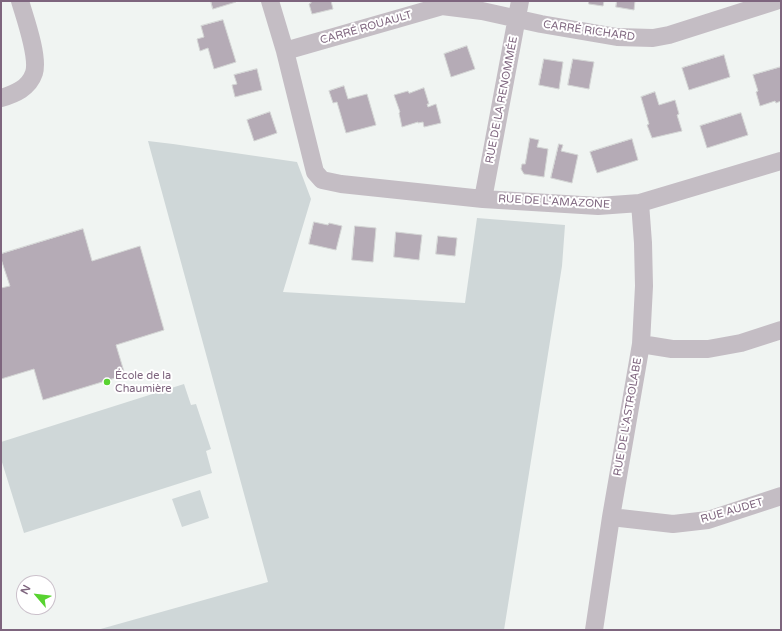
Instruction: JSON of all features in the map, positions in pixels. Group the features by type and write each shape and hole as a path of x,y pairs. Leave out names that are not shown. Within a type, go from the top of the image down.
{"street":[{"path":"1,98 15,94 26,86 34,73 34,54 20,1"},
{"path":"270,1 285,51"},
{"name":"RUE DE LA RENOMMÉE","path":"483,199 520,1"},
{"name":"CARRÉ RICHARD","path":"517,19 617,37 653,38 776,1"},
{"name":"CARRÉ ROUAULT","path":"285,51 442,6 517,19"},
{"name":"RUE DE L'AMAZONE","path":"285,51 315,172 322,180 341,184 483,199 598,206 640,203 781,161"},
{"name":"RUE DE L'ASTROLABE","path":"594,630 611,517 641,344 644,286 640,203"},
{"path":"641,344 672,349 708,349 741,344 781,330"},
{"name":"RUE AUDET","path":"611,517 673,524 708,520 781,496"}],"shaded area":[{"path":"148,141 297,162 311,199 283,292 465,303 477,218 565,225 562,266 504,630 97,630 268,582"},
{"path":"184,384 191,405 196,404 211,449 206,451 212,473 24,533 1,459 1,442"},
{"path":"200,490 209,518 182,527 172,499"}],"building":[{"path":"211,1 236,1 236,2 213,9"},
{"path":"310,1 331,1 333,9 312,14 309,4 311,3"},
{"path":"589,1 604,1 603,6 589,4"},
{"path":"617,1 635,1 634,10 616,7"},
{"path":"223,20 236,62 214,69 208,48 200,51 197,39 204,37 201,26"},
{"path":"467,46 475,69 451,77 444,54"},
{"path":"724,55 730,77 689,90 682,68"},
{"path":"544,59 563,62 559,89 539,85"},
{"path":"573,59 594,62 589,89 568,85"},
{"path":"781,67 781,101 776,103 775,101 760,106 756,92 758,91 753,75"},
{"path":"257,69 262,90 235,97 232,85 237,84 234,75"},
{"path":"344,86 348,99 367,94 376,125 346,133 337,102 333,103 329,91"},
{"path":"424,88 429,104 427,104 428,107 436,104 441,123 424,127 423,122 418,122 402,127 400,112 394,95 408,91 409,93"},
{"path":"655,92 659,105 675,100 679,114 677,115 682,131 652,138 647,125 649,124 641,97"},
{"path":"270,112 277,133 254,141 247,120"},
{"path":"741,113 748,135 707,148 700,126"},
{"path":"530,138 539,140 537,147 548,149 544,177 524,174 521,169 522,164 525,164"},
{"path":"632,139 638,160 597,173 590,152"},
{"path":"559,144 563,145 561,151 578,155 572,183 551,178"},
{"path":"314,222 342,226 336,250 309,244"},
{"path":"355,226 376,228 373,262 352,260"},
{"path":"83,229 92,261 140,246 164,330 116,345 125,375 43,400 34,369 1,379 1,288 10,286 1,259 1,254"},
{"path":"396,232 422,235 419,260 394,257"},
{"path":"438,236 457,238 455,256 436,254"}],"place":[{"name":"École de la Chaumière","path":"107,382"}]}
